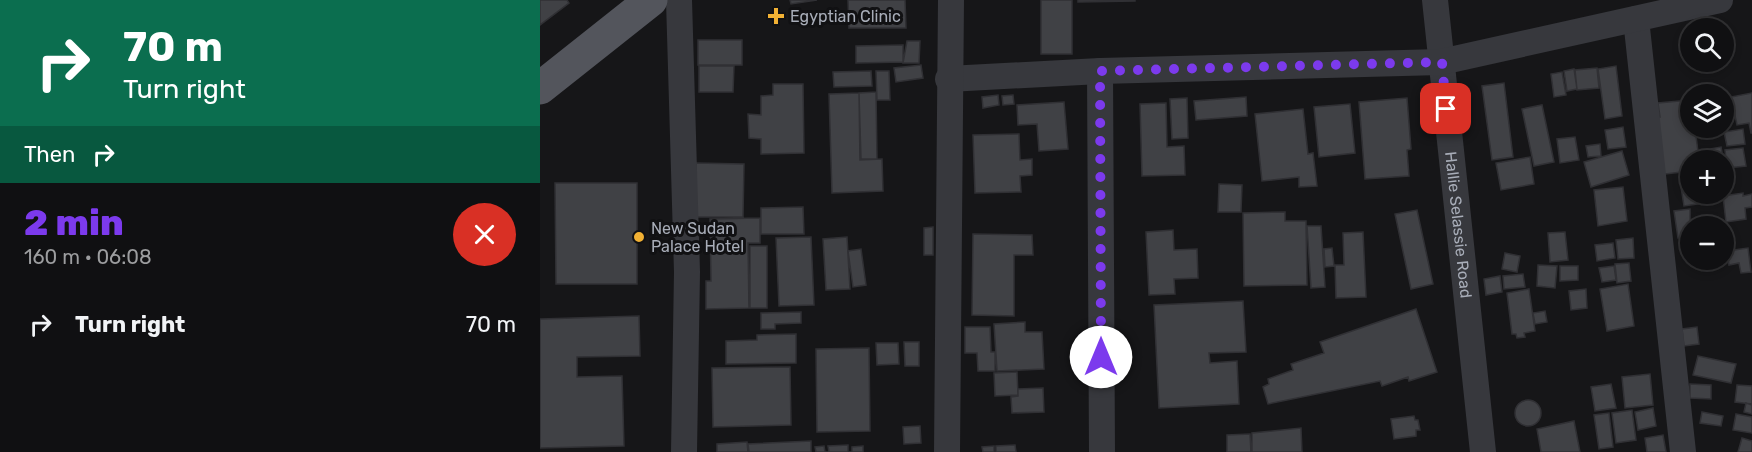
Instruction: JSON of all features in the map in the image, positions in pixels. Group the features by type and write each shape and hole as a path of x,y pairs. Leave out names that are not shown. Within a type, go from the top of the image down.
{"main road":[{"path":"540,88 651,0"}],"street":[{"path":"679,0 687,272 684,452"},
{"path":"947,452 948,79 951,0"},
{"name":"Hallie Selassie Road","path":"1435,0 1483,452"},
{"path":"948,79 1100,71 1442,62 1720,0"},
{"path":"1636,19 1683,452"},
{"path":"1100,71 1102,452"}],"building":[{"path":"540,0 567,0 569,3 540,25"},
{"path":"790,0 817,0 791,4"},
{"path":"848,0 905,0 906,28 849,28"},
{"path":"1041,0 1072,0 1072,54 1041,54"},
{"path":"1078,0 1135,0 1135,1 1078,2"},
{"path":"698,40 742,40 742,65 698,65"},
{"path":"907,41 920,41 919,63 903,63"},
{"path":"903,45 903,62 856,63 856,46"},
{"path":"921,65 923,78 896,82 894,68"},
{"path":"699,66 734,66 733,92 699,92"},
{"path":"1616,66 1622,116 1605,119 1598,69"},
{"path":"1597,68 1599,88 1577,90 1575,70"},
{"path":"1574,69 1577,89 1567,91 1564,71"},
{"path":"871,71 872,86 834,87 833,72"},
{"path":"876,71 889,71 890,100 877,100"},
{"path":"1562,72 1566,95 1554,97 1551,74"},
{"path":"1504,83 1513,157 1492,160 1482,86"},
{"path":"773,84 803,84 804,153 761,154 761,139 749,138 748,114 761,115 761,96 773,95"},
{"path":"876,92 877,159 861,159 859,93"},
{"path":"859,93 860,160 882,159 883,191 832,193 829,94"},
{"path":"1752,93 1752,133 1749,123 1737,125 1734,96"},
{"path":"998,95 999,105 983,108 982,97"},
{"path":"1013,95 1014,104 1003,105 1002,96"},
{"path":"1246,97 1247,116 1196,120 1194,101"},
{"path":"1187,98 1188,138 1172,139 1170,99"},
{"path":"1407,98 1411,149 1407,150 1409,176 1365,179 1359,102"},
{"path":"1680,101 1680,138 1696,138 1698,150 1680,150 1680,172 1657,175 1651,118 1660,117 1658,103"},
{"path":"1064,102 1068,149 1039,151 1037,124 1018,125 1017,105"},
{"path":"1166,103 1167,147 1184,146 1185,175 1142,176 1140,104"},
{"path":"1350,104 1355,153 1319,157 1314,107"},
{"path":"1542,105 1554,162 1534,166 1522,109"},
{"path":"1303,109 1308,154 1313,153 1317,186 1299,187 1299,177 1262,181 1255,114"},
{"path":"1623,127 1626,147 1608,149 1605,130"},
{"path":"1743,129 1745,144 1727,146 1725,138 1734,138 1734,130"},
{"path":"1019,134 1020,160 1032,159 1032,175 1020,176 1021,192 975,193 973,135"},
{"path":"1575,137 1579,160 1560,163 1557,139"},
{"path":"1600,144 1601,156 1588,157 1586,146"},
{"path":"1721,147 1721,150 1704,150"},
{"path":"1743,148 1746,166 1734,167 1734,150 1725,150"},
{"path":"1622,151 1629,175 1591,187 1584,162"},
{"path":"1530,157 1534,184 1501,190 1496,163"},
{"path":"696,163 744,164 743,217 696,217"},
{"path":"555,183 637,183 637,284 556,284"},
{"path":"1219,184 1242,185 1241,212 1218,212"},
{"path":"1623,187 1627,221 1598,226 1594,190"},
{"path":"1743,193 1743,196 1752,194 1752,207 1745,208 1746,219 1734,221 1734,216 1725,216 1724,204 1734,204 1734,194"},
{"path":"803,207 804,234 761,234 761,208"},
{"path":"1690,209 1690,216 1680,216 1680,238 1678,238 1674,211"},
{"path":"1417,210 1433,284 1411,289 1395,214"},
{"path":"1285,212 1285,221 1306,221 1307,285 1244,286 1243,213"},
{"path":"760,218 760,243 748,243 749,308 706,309 706,281 711,281 710,219"},
{"path":"1307,226 1321,226 1325,287 1311,288"},
{"path":"933,227 933,255 924,255 924,228"},
{"path":"1173,230 1174,250 1197,249 1198,278 1174,279 1175,294 1149,295 1146,232"},
{"path":"1363,232 1366,297 1336,298 1335,265 1344,265 1343,233"},
{"path":"1565,232 1568,260 1550,262 1548,233"},
{"path":"973,234 1032,235 1033,255 1014,255 1014,316 972,315"},
{"path":"811,237 814,305 779,306 776,238"},
{"path":"847,237 850,289 826,290 823,239"},
{"path":"1633,238 1634,258 1618,259 1616,240"},
{"path":"1613,243 1615,258 1597,261 1595,245"},
{"path":"750,246 767,246 767,308 750,308"},
{"path":"1332,248 1334,266 1325,267 1324,249"},
{"path":"1748,248 1751,272 1741,273 1739,263 1734,264 1734,250"},
{"path":"861,249 866,285 853,287 848,251"},
{"path":"1505,253 1520,256 1517,272 1502,269"},
{"path":"1629,263 1631,281 1617,283 1615,264"},
{"path":"1538,265 1557,266 1555,288 1537,286"},
{"path":"1560,266 1578,266 1578,280 1560,281"},
{"path":"1614,266 1616,280 1602,282 1599,268"},
{"path":"1523,274 1525,287 1504,289 1503,276"},
{"path":"1500,276 1502,292 1486,295 1484,279"},
{"path":"1628,284 1634,326 1607,331 1600,289"},
{"path":"1529,289 1535,331 1524,333 1525,337 1517,338 1516,334 1512,334 1507,293"},
{"path":"1586,289 1587,308 1571,310 1569,291"},
{"path":"1243,301 1246,352 1209,353 1210,363 1237,361 1239,404 1159,408 1154,305"},
{"path":"1416,309 1437,372 1409,381 1408,377 1382,386 1380,381 1268,404 1263,387 1269,384 1268,379 1293,370 1291,364 1324,353 1320,342"},
{"path":"1545,311 1547,322 1535,324 1533,313"},
{"path":"801,312 801,323 775,324 775,329 761,329 761,313"},
{"path":"639,316 640,356 577,357 577,377 622,376 624,446 540,448 540,319"},
{"path":"1025,322 1025,332 1042,332 1044,369 997,371 994,324"},
{"path":"965,327 990,327 991,352 995,352 995,371 978,371 977,353 965,353"},
{"path":"1697,327 1699,344 1684,346 1682,329"},
{"path":"796,334 796,363 726,364 726,341 757,340 757,335"},
{"path":"904,342 919,342 919,366 905,366"},
{"path":"876,343 898,343 899,364 877,365"},
{"path":"869,348 870,431 817,432 816,349"},
{"path":"1698,356 1736,364 1731,383 1693,375"},
{"path":"790,367 791,425 713,427 712,368"},
{"path":"1017,372 1018,395 995,396 994,373"},
{"path":"1650,374 1653,405 1625,408 1622,377"},
{"path":"1611,384 1616,408 1595,411 1591,387"},
{"path":"1690,384 1711,385 1711,399 1690,398"},
{"path":"1737,385 1752,386 1752,404 1735,402"},
{"path":"1043,388 1044,412 1012,413 1011,397 1018,396 1018,389"},
{"path":"1528,400 1537,404 1541,413 1537,422 1528,426 1519,422 1515,413 1519,404"},
{"path":"1746,403 1752,405 1752,414 1744,412"},
{"path":"1653,408 1656,426 1638,430 1635,412"},
{"path":"1632,410 1636,440 1616,443 1612,413"},
{"path":"1702,412 1723,416 1721,426 1700,423"},
{"path":"1609,413 1613,447 1599,449 1594,415"},
{"path":"1736,414 1752,417 1752,433 1733,430"},
{"path":"1414,416 1415,420 1418,420 1420,430 1416,430 1416,436 1394,439 1391,419"},
{"path":"1574,421 1580,452 1541,452 1537,429"},
{"path":"920,426 921,443 904,444 903,427"},
{"path":"1301,428 1302,452 1252,452 1252,433"},
{"path":"1250,434 1251,452 1227,452 1227,435"},
{"path":"1663,435 1666,452 1647,452 1645,438"},
{"path":"1742,438 1752,441 1752,452 1738,452"},
{"path":"811,441 811,452 749,452 748,444"},
{"path":"747,442 748,452 717,452 717,444"},
{"path":"848,445 848,452 829,452 828,446"},
{"path":"1015,445 1016,452 996,452 996,446"},
{"path":"824,446 825,452 816,452 815,447"},
{"path":"863,446 863,452 852,452 852,447"},
{"path":"994,446 994,452 983,452 982,447"}],"place":[{"name":"Egyptian Clinic","path":"776,16"},
{"name":"New Sudan Palace Hotel","path":"639,237"}],"route":[{"path":"1101,357 1100,71 1442,62 1446,109"}]}
